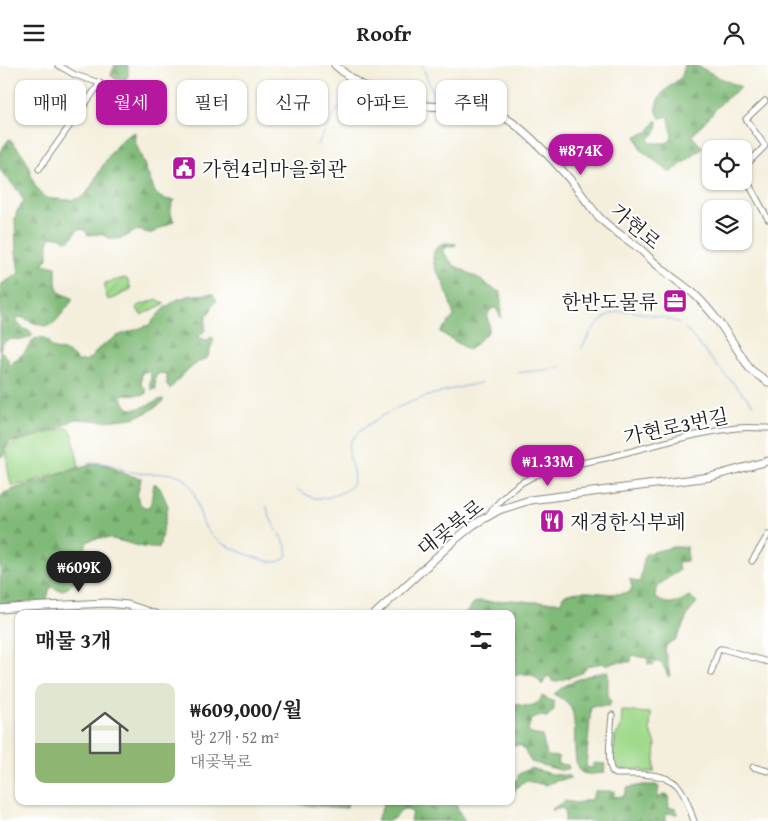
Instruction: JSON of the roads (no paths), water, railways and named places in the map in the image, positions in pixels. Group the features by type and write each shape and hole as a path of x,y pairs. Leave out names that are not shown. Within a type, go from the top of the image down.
{"street":[{"path":"38,169 100,83 75,75 58,65"},
{"name":"가현로","path":"335,65 358,83 399,102 426,106 471,107 501,116 514,124 532,139 565,174 598,215 612,229 641,249 694,294 710,311 750,369 768,382"},
{"path":"752,159 765,146 746,119 765,101"},
{"path":"752,189 768,219"},
{"name":"가현로3번길","path":"488,516 514,489 546,471 610,457 698,434 740,427 768,428"},
{"name":"대곶북로","path":"378,610 456,539 473,525 499,509 522,502 703,478 768,461"},
{"path":"752,561 768,535"},
{"path":"0,609 107,603 128,605 143,610"},
{"path":"711,673 720,649 768,663"},
{"path":"612,715 610,765 612,771 616,774 652,775 667,778 677,784 681,789 694,821"},
{"path":"753,767 768,771"}],"waterway":[{"path":"422,65 433,93 433,97 430,100 426,99"},
{"path":"317,145 338,109"},
{"path":"582,348 600,321 617,312 627,311 662,317 679,323"},
{"path":"685,328 754,405"},
{"path":"519,373 562,366"},
{"path":"298,490 315,498 329,497 344,491 351,486 354,477 349,455 349,445 353,438 364,428 405,404 450,390 481,383"},
{"path":"87,464 101,463 132,472 180,476 191,486 203,523 212,535 226,545 243,553 273,562 284,559 287,550 271,519 267,506"}],"place":[{"name":"가현4리마을회관","path":"184,168"},
{"name":"한반도물류","path":"675,301"},
{"name":"재경한식부페","path":"552,521"}]}
